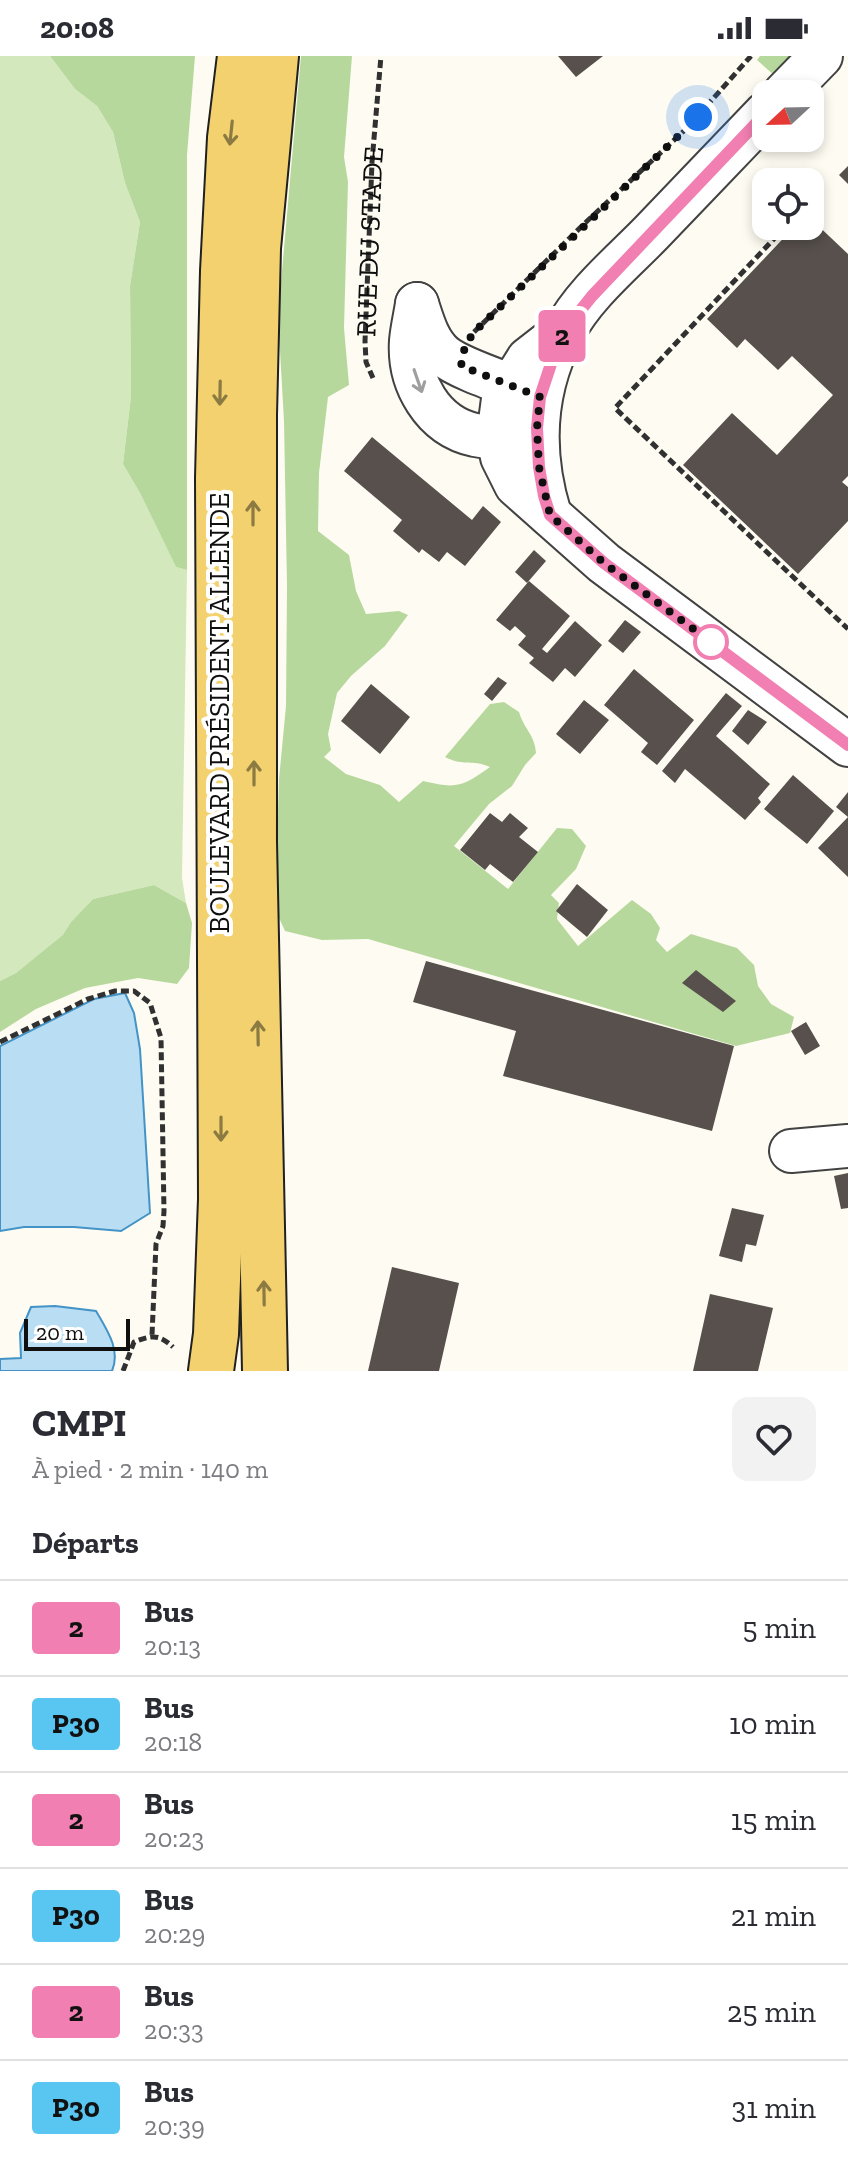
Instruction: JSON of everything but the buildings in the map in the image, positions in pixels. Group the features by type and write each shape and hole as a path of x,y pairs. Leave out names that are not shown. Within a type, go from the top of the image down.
{"main road":[{"name":"BOULEVARD PRÉSIDENT ALLENDE","path":"211,1371 216,1334 221,1199 218,478 228,168 240,56"},
{"name":"BOULEVARD PRÉSIDENT ALLENDE","path":"265,1371 254,842 253,476 258,248 276,56"}],"street":[{"path":"798,80 821,56"},
{"path":"752,128 607,279 564,331 525,390 517,440 539,467 550,515 604,563 848,745"},
{"name":"RUE DU STADE","path":"517,440 474,435 455,428 440,417 420,390 412,361 411,343 417,304 425,328 443,355 461,366 525,390"},
{"path":"791,1151 848,1146"}],"path":[{"name":"RUE DU STADE","path":"381,56 368,232 366,362 380,383 420,390"},
{"path":"461,366 465,346 474,332 686,129 751,56"},
{"path":"773,240 615,408 848,629"},
{"path":"0,1042 88,999 115,991 141,994 150,1003 157,1018 161,1052 163,1226 156,1244 152,1335 134,1342 123,1371"}],"green space":[{"path":"0,56 50,56 75,89 97,106 113,132 125,183 140,222 130,286 131,396 123,464 176,567 187,570 182,878 186,903 154,885 93,899 71,922 64,935 16,973 0,981"},
{"path":"50,56 195,56 187,155 187,570 176,567 123,464 131,396 130,286 140,222 125,183 113,132 97,106 75,89"},
{"path":"301,56 352,56 344,157 348,182 344,328 349,385 328,397 319,473 318,531 349,555 356,591 366,614 399,611 408,615 385,646 337,693 328,734 331,750 324,757 346,774 380,785 399,802 423,781 459,784 490,767 445,757 490,704 504,702 519,712 534,741 536,753 512,786 489,804 454,846 508,889 557,828 572,829 586,846 576,869 551,895 559,903 557,919 578,946 632,900 651,914 660,928 656,940 667,952 691,934 737,948 754,965 758,986 771,1004 794,1017 790,1033 736,1046 368,939 322,940 285,931 275,909 279,779 286,706 287,586 284,421 278,316"},
{"path":"760,56 810,56 776,77 757,60"},
{"path":"154,885 186,903 192,923 189,968 177,984 138,978 85,988 36,1009 0,1032 0,981 16,973 63,935 93,899"}],"water":[{"path":"125,993 134,1013 140,1049 150,1213 121,1231 24,1227 0,1231 0,1046 94,999"},
{"path":"55,1306 96,1311 114,1348 112,1371 0,1371 0,1359 21,1358 20,1333 31,1307"}],"bus line":[{"name":"2","path":"752,128 607,279 564,331 540,397 537,428 539,467 550,515 568,532 604,563 848,745"}],"route":[{"path":"698,117 474,332 465,346 461,366 540,397 537,428 539,467 550,515 604,563 711,642"}]}
